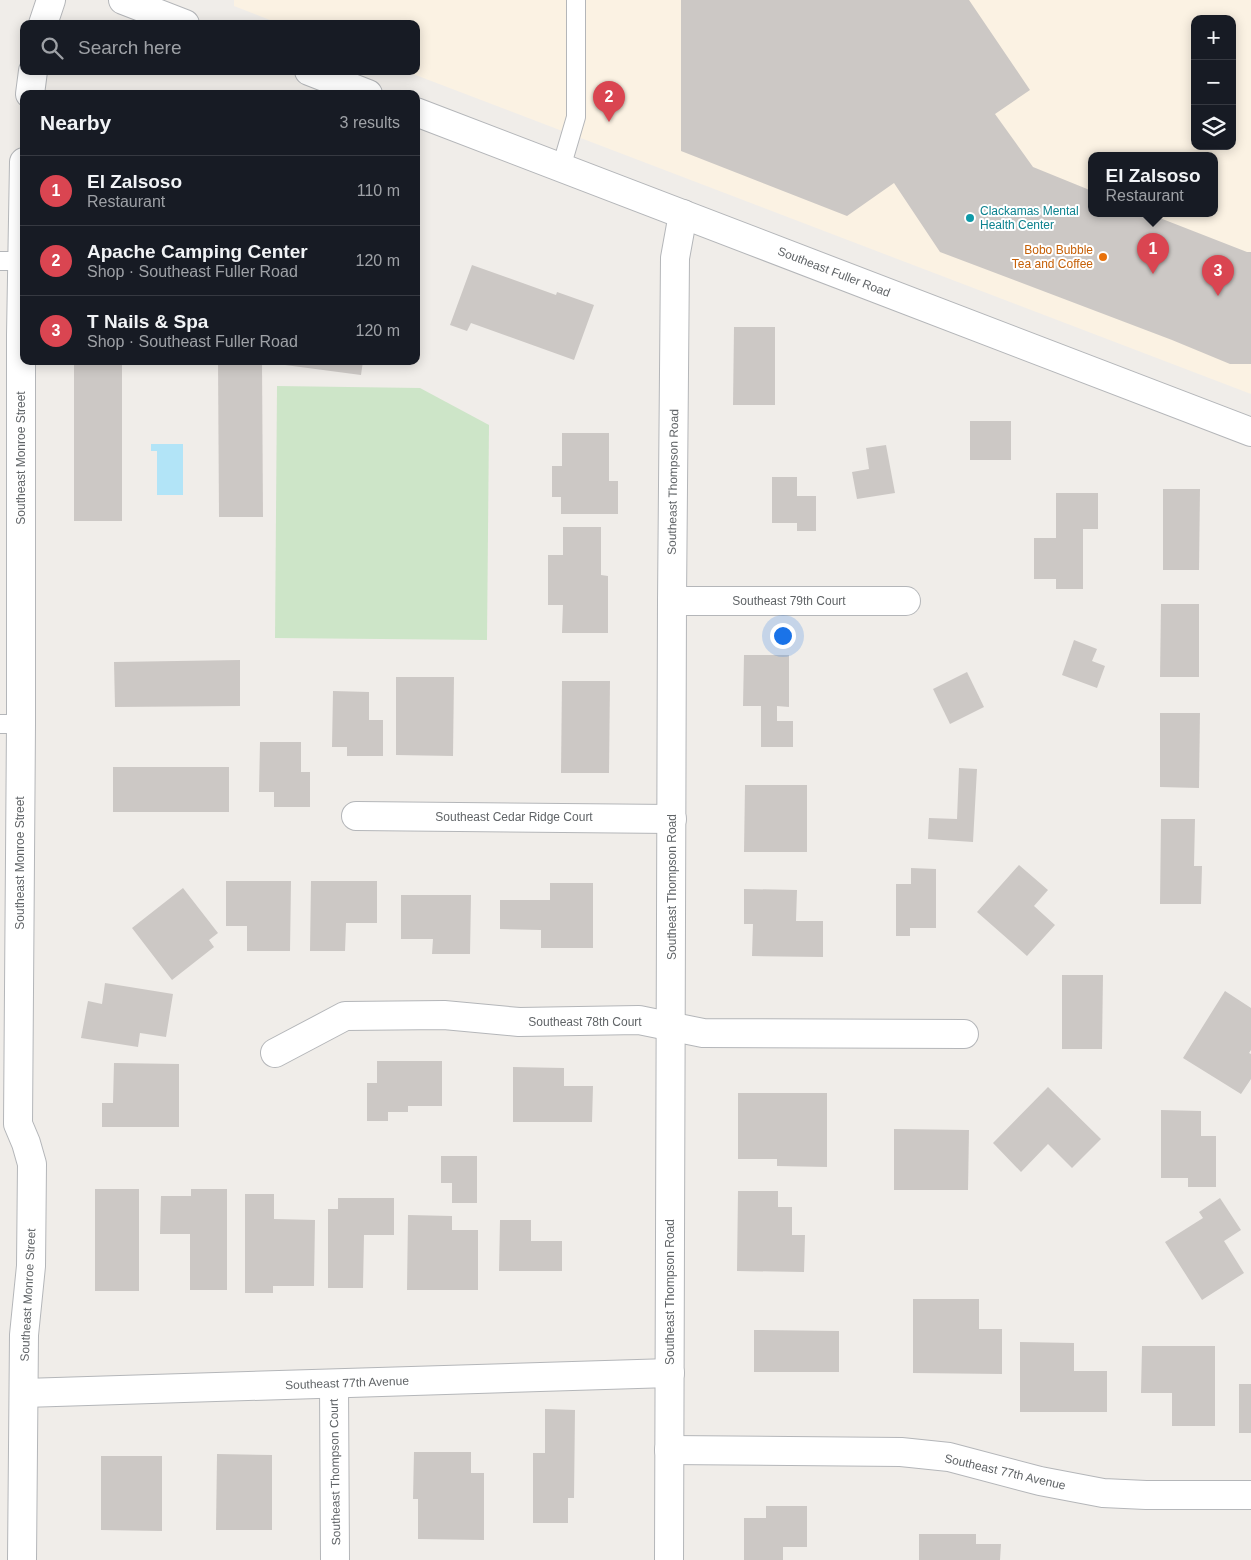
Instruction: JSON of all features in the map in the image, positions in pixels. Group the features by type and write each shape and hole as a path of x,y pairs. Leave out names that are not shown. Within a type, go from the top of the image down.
{"street":[{"path":"44,20 50,0"},
{"path":"123,0 175,20"},
{"path":"31,90 33,75"},
{"path":"319,75 358,90"},
{"name":"Southeast Fuller Road","path":"420,114 1251,432"},
{"name":"Southeast Monroe Street","path":"20,206 15,261 10,724 9,1124 26,1143 32,1164 31,1266 24,1335 24,1393 11,1518 22,1560"},
{"name":"Southeast Thompson Road","path":"669,1560 675,258 683,214"},
{"name":"Southeast 79th Court","path":"672,600 906,601"},
{"name":"Southeast Cedar Ridge Court","path":"356,816 672,818"},
{"name":"Southeast 78th Court","path":"275,1053 345,1016 444,1014 519,1022 639,1020 703,1033 964,1034"},
{"name":"Southeast 77th Avenue","path":"24,1393 670,1373"},
{"name":"Southeast Thompson Court","path":"334,1384 336,1560"},
{"name":"Southeast 77th Avenue","path":"670,1450 901,1452 949,1457 1040,1481 1103,1493 1251,1495"}],"lane":[{"path":"561,168 576,116 576,0"}],"shaded area":[{"path":"234,0 1251,0 1251,394 415,75 420,75 420,20 270,20 234,6"}],"green space":[{"path":"277,386 420,388 489,425 487,640 275,638"}],"water":[{"path":"151,444 183,444 183,495 157,495 157,451 151,451"}],"building":[{"path":"681,0 969,0 1030,90 995,114 1033,167 1088,189 1088,217 1157,217 1251,252 1251,364 1230,364 940,252 894,183 847,216 681,151"},
{"path":"472,265 556,295 557,292 594,305 574,360 471,323 467,331 450,325"},
{"path":"734,327 775,327 775,405 733,405"},
{"path":"74,365 122,365 122,521 74,521"},
{"path":"218,365 262,365 263,517 219,517"},
{"path":"285,365 362,365 361,375"},
{"path":"970,421 1011,421 1011,460 970,460"},
{"path":"562,433 609,433 609,481 618,481 618,514 561,514 561,497 552,497 552,466 562,466"},
{"path":"886,445 895,493 857,499 852,472 869,469 866,448"},
{"path":"772,477 797,477 797,496 816,496 816,531 797,531 797,523 772,523"},
{"path":"1163,489 1200,489 1199,570 1163,570"},
{"path":"1056,493 1098,493 1098,529 1083,529 1083,589 1056,589 1056,579 1034,579 1034,538 1056,538"},
{"path":"563,527 601,527 601,575 608,576 608,633 562,633 563,605 548,605 548,555 563,555"},
{"path":"1161,604 1199,604 1199,677 1160,677"},
{"path":"1074,640 1097,649 1092,661 1105,666 1097,688 1062,675"},
{"path":"744,655 789,655 789,707 777,706 777,721 793,721 793,747 761,747 761,706 743,706"},
{"path":"240,660 240,706 115,707 114,662"},
{"path":"967,672 984,707 950,724 933,689"},
{"path":"396,677 454,677 453,756 396,755"},
{"path":"562,681 610,681 609,773 561,773"},
{"path":"333,691 369,692 369,720 383,720 383,756 347,756 347,747 332,747"},
{"path":"1160,713 1200,713 1199,788 1160,787"},
{"path":"260,742 301,742 301,772 310,772 310,807 274,807 274,792 259,792"},
{"path":"113,767 229,767 229,812 113,812"},
{"path":"959,768 977,769 973,842 928,839 929,818 957,819"},
{"path":"745,785 807,785 807,852 744,852"},
{"path":"1161,819 1195,819 1194,866 1202,866 1201,904 1160,904"},
{"path":"1019,865 1048,890 1034,906 1055,925 1027,956 977,912"},
{"path":"911,868 936,869 936,928 910,928 910,936 896,936 896,884 911,884"},
{"path":"226,881 291,881 290,951 247,951 247,926 226,926"},
{"path":"311,881 377,881 377,923 346,923 345,951 310,951"},
{"path":"550,883 593,883 593,948 541,948 541,930 500,929 500,900 550,900"},
{"path":"183,888 218,933 209,940 214,947 172,980 132,928"},
{"path":"744,889 797,890 796,921 823,921 823,957 752,956 753,924 744,924"},
{"path":"401,895 471,895 470,954 432,954 433,939 401,939"},
{"path":"1062,975 1103,975 1102,1049 1062,1049"},
{"path":"105,983 173,994 166,1037 140,1033 138,1047 81,1038 88,1001 102,1004"},
{"path":"1225,991 1251,1008 1251,1050 1249,1053 1251,1054 1251,1079 1241,1094 1183,1058"},
{"path":"377,1061 442,1061 442,1106 408,1106 408,1112 388,1112 388,1121 367,1121 367,1083 377,1083"},
{"path":"114,1063 179,1064 179,1127 102,1127 102,1103 113,1103"},
{"path":"513,1067 564,1068 564,1086 593,1086 592,1122 513,1122"},
{"path":"1048,1087 1101,1139 1072,1168 1048,1144 1021,1172 993,1143"},
{"path":"738,1093 827,1093 827,1167 777,1166 777,1159 738,1159"},
{"path":"1161,1110 1201,1111 1201,1136 1216,1136 1216,1187 1188,1187 1188,1178 1161,1178"},
{"path":"894,1129 969,1130 968,1190 894,1190"},
{"path":"441,1156 477,1156 477,1203 452,1203 452,1183 441,1183"},
{"path":"95,1189 139,1189 139,1291 95,1291"},
{"path":"191,1189 227,1189 227,1290 190,1290 190,1234 160,1234 161,1196 191,1196"},
{"path":"738,1191 778,1191 778,1207 792,1207 792,1235 805,1235 804,1272 737,1271"},
{"path":"245,1194 274,1194 274,1219 315,1220 314,1286 273,1286 273,1293 245,1293"},
{"path":"338,1198 394,1198 394,1235 364,1235 363,1288 328,1288 328,1209 338,1209"},
{"path":"1220,1198 1241,1230 1224,1241 1244,1273 1202,1300 1165,1242 1203,1218 1199,1212"},
{"path":"408,1215 452,1216 452,1230 478,1230 478,1290 407,1290"},
{"path":"500,1220 531,1220 531,1241 562,1241 562,1271 499,1271"},
{"path":"913,1299 979,1299 979,1329 1002,1329 1002,1374 913,1373"},
{"path":"754,1330 839,1331 839,1372 754,1372"},
{"path":"1020,1342 1074,1343 1074,1371 1107,1371 1107,1412 1020,1412"},
{"path":"1142,1346 1215,1346 1215,1426 1172,1426 1172,1393 1141,1393"},
{"path":"1239,1384 1251,1384 1251,1433 1239,1433"},
{"path":"545,1409 575,1410 574,1498 568,1498 568,1523 533,1523 533,1453 545,1453"},
{"path":"414,1452 471,1452 471,1473 484,1473 484,1540 418,1539 418,1499 413,1499"},
{"path":"217,1454 272,1455 272,1530 216,1530"},
{"path":"101,1456 162,1456 162,1531 101,1530"},
{"path":"766,1506 807,1506 807,1547 783,1547 783,1560 744,1560 744,1518 766,1518"},
{"path":"919,1534 976,1534 976,1544 1001,1544 1000,1560 919,1560"}],"place":[{"name":"Apache Camping Center","path":"609,122"},
{"name":"Clackamas Mental Health Center","path":"970,218"},
{"name":"Bobo Bubble Tea and Coffee","path":"1103,257"},
{"name":"El Zalsoso","path":"1153,274"},
{"name":"T Nails & Spa","path":"1218,296"}]}
